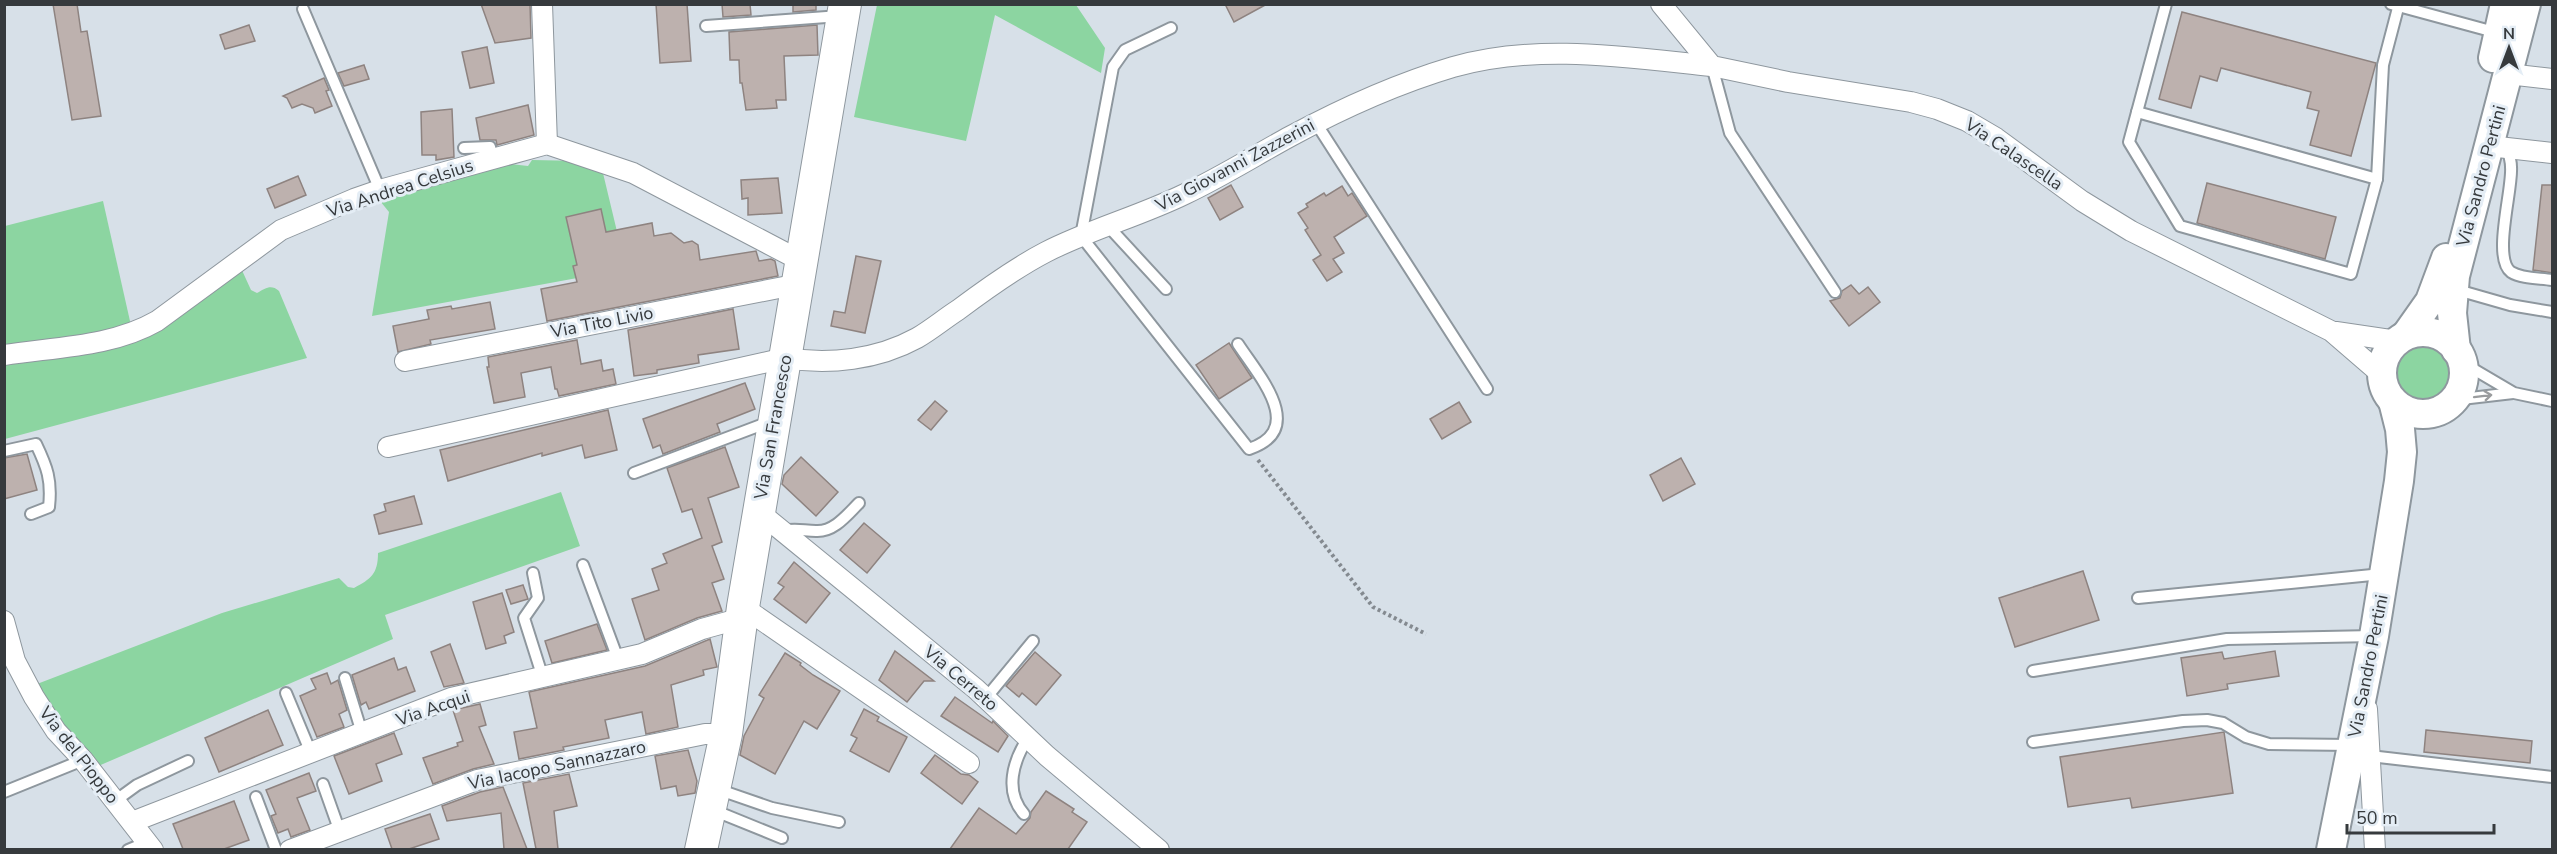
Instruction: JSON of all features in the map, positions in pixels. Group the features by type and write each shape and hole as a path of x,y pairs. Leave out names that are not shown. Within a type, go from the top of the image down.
{"main road":[{"name":"Via Sandro Pertini","path":"2331,849 2361,750 2364,686 2399,481 2402,452 2400,429 2387,388 2387,353 2430,301 2441,276 2505,4"},
{"name":"Via Sandro Pertini","path":"2399,481 2409,453 2463,383 2452,313 2454,289 2458,265 2498,147 2508,74 2526,4"},
{"name":"Via San Francesco","path":"701,849 726,734 742,612 770,522 774,420 845,10"},
{"path":"2401,338 2420,332 2434,333 2447,340 2459,356"},
{"path":"2387,388 2414,413 2445,405"}],"street":[{"path":"542,4 547,144 633,172 801,273"},
{"path":"1661,4 1712,66"},
{"name":"Via Giovanni Zazzerini","path":"785,358 819,362 866,356 898,347 924,334 1017,269 1081,236 1186,193 1316,123 1407,83 1454,67 1502,56 1544,53 1588,54 1712,66"},
{"name":"Via Calascella","path":"1712,66 1788,82 1911,102 1956,116 1995,138 2073,194 2137,234 2331,331 2387,388"},
{"path":"2508,74 2553,79"},
{"name":"Via Andrea Celsius","path":"4,355 110,339 138,332 157,321 281,230 380,190 547,144"},
{"path":"2498,147 2553,153"},
{"name":"Via Tito Livio","path":"405,361 801,273"},
{"name":"Via Calascella","path":"2331,331 2401,338"},
{"path":"388,447 785,358"},
{"name":"Via Cerreto","path":"770,522 986,698 1028,738 1158,849"},
{"path":"742,612 969,763"},
{"name":"Via Acqui","path":"132,822 451,698 642,654 742,612"},
{"name":"Via del Pioppo","path":"4,621 10,663 56,731 83,760 150,846"},
{"name":"Via Iacopo Sannazzaro","path":"290,849 477,780 705,734 726,734"},
{"path":"2361,750 2375,849"}],"lane":[{"path":"2166,4 2129,142 2180,226 2351,274 2377,179 2383,65 2396,5 2499,33"},
{"path":"303,9 380,190"},
{"path":"706,26 845,10"},
{"path":"1172,28 1125,50 1113,67 1081,236 1249,449 1272,436 1277,416 1269,390 1238,344"},
{"path":"1712,66 1730,134 1835,292"},
{"path":"2137,112 2377,179"},
{"path":"1316,123 1487,389"},
{"path":"464,148 490,147 493,159"},
{"path":"2498,147 2511,167 2503,245 2504,261 2507,268 2518,275 2553,280"},
{"path":"1108,226 1166,290"},
{"path":"2454,289 2510,305 2553,312"},
{"path":"2459,356 2514,393"},
{"path":"2445,405 2514,393 2553,400"},
{"path":"634,472 774,420"},
{"path":"4,451 36,444 47,467 51,487 49,507 31,514"},
{"path":"770,522 796,529 823,531 836,525 859,503"},
{"path":"584,565 618,659"},
{"path":"533,573 538,598 524,618 543,678"},
{"path":"2138,598 2385,573"},
{"path":"2033,670 2211,640 2374,636"},
{"path":"986,698 1033,640"},
{"path":"345,678 362,733"},
{"path":"286,693 311,753"},
{"path":"2033,742 2182,721 2206,720 2223,723 2246,737 2269,744 2361,750 2553,777"},
{"path":"1024,814 1015,801 1012,777 1015,761 1028,738"},
{"path":"4,792 83,760"},
{"path":"116,801 137,785 188,761"},
{"path":"323,784 340,832"},
{"path":"256,797 276,849"},
{"path":"712,798 839,822"},
{"path":"712,798 782,838"},
{"path":"128,849 150,846"}],"path":[{"path":"1249,449 1373,607 1426,634"}],"green space":[{"path":"877,5 1076,5 1105,48 1101,73 995,15 966,141 854,117"},
{"path":"532,160 582,161 602,169 626,269 372,316 389,212 376,196 501,163 528,166"},
{"path":"103,201 132,330 5,350 5,226"},
{"path":"240,266 251,290 257,293 271,287 279,291 307,358 5,439 5,362 118,344"},
{"path":"2417,343 2429,343 2440,348 2448,356 2453,373 2451,385 2440,398 2429,403 2417,403 2406,398 2398,390 2393,379 2393,367 2398,356 2406,348"},
{"path":"561,492 580,546 385,615 393,639 96,767 50,706 37,684 222,613 339,578 348,587 354,588 365,582 375,571 378,553"}],"building":[{"path":"53,4 77,4 81,32 87,31 101,116 72,120"},
{"path":"481,4 530,4 531,38 495,43"},
{"path":"656,4 687,4 691,61 660,63"},
{"path":"722,4 750,4 751,15 723,17"},
{"path":"793,4 816,4 816,10 793,12"},
{"path":"1225,4 1267,4 1234,22"},
{"path":"2182,12 2376,63 2351,156 2310,145 2319,111 2307,108 2311,92 2221,68 2217,81 2200,76 2191,108 2159,99"},
{"path":"249,25 255,41 225,49 220,35"},
{"path":"817,25 818,55 784,56 786,100 776,100 777,108 746,110 742,83 740,83 739,60 730,60 729,32"},
{"path":"487,47 494,83 470,88 462,52"},
{"path":"364,65 369,79 344,86 338,73"},
{"path":"324,78 332,106 315,113 313,108 302,104 292,108 287,98 283,96"},
{"path":"528,105 534,135 497,145 496,140 480,140 476,118"},
{"path":"452,109 454,157 436,160 436,155 422,155 421,112"},
{"path":"298,176 306,195 275,208 267,189"},
{"path":"778,178 782,213 748,215 748,198 742,199 741,180"},
{"path":"2207,183 2336,217 2325,259 2197,223"},
{"path":"1231,185 1243,207 1220,220 1208,198"},
{"path":"2542,185 2553,185 2553,273 2533,270"},
{"path":"1342,186 1348,196 1352,193 1367,216 1334,237 1344,253 1333,259 1342,272 1327,281 1313,260 1321,255 1305,230 1308,228 1298,213 1308,207 1306,204"},
{"path":"601,209 606,232 652,223 654,236 671,233 684,243 692,241 698,245 700,260 756,251 759,261 771,259 775,261 778,276 547,321 541,289 577,282 573,266 577,265 566,217"},
{"path":"856,256 881,261 865,333 831,326 834,311 845,313"},
{"path":"1851,285 1859,294 1868,287 1880,302 1849,326 1830,301 1840,298 1842,291"},
{"path":"490,302 495,329 430,340 431,344 398,352 393,326 429,319 427,310 451,306 452,309"},
{"path":"733,309 739,349 698,355 699,363 634,376 628,330"},
{"path":"577,340 581,364 601,360 603,371 613,369 616,384 559,396 555,389 551,367 521,373 525,397 494,403 487,367 489,367 488,357"},
{"path":"1229,343 1252,378 1219,399 1196,365"},
{"path":"745,383 755,409 717,424 720,432 663,454 660,445 653,448 643,419"},
{"path":"935,401 947,411 931,430 918,420"},
{"path":"1459,402 1471,422 1442,439 1430,419"},
{"path":"608,410 617,450 585,458 582,445 542,456 542,453 448,481 440,450"},
{"path":"725,447 739,487 708,498 722,542 712,546 724,579 712,583 722,611 697,618 645,640 632,599 659,590 652,569 667,563 663,554 702,538 692,509 682,512 667,468"},
{"path":"27,454 37,490 4,499 4,458"},
{"path":"801,457 838,492 816,516 782,484 784,475"},
{"path":"1681,458 1695,484 1663,501 1650,475"},
{"path":"414,496 422,524 379,534 374,515 386,511 384,504"},
{"path":"864,523 890,545 867,573 840,550"},
{"path":"794,562 830,593 806,623 774,599 784,587 778,583"},
{"path":"2083,571 2099,620 2015,647 1999,598"},
{"path":"523,585 528,599 511,604 506,590"},
{"path":"502,593 514,632 504,636 506,643 486,649 473,602"},
{"path":"597,624 607,650 552,663 545,641"},
{"path":"710,639 717,667 703,670 704,675 671,685 678,727 646,734 642,712 605,720 609,738 519,759 514,732 537,728 529,692 645,666"},
{"path":"450,644 464,683 444,687 431,652"},
{"path":"895,651 934,681 924,681 907,702 879,680"},
{"path":"2275,651 2279,676 2227,684 2228,689 2187,696 2181,658 2222,652 2224,659"},
{"path":"1035,652 1061,675 1036,705 1022,693 1019,697 1006,686"},
{"path":"785,653 801,663 800,665 813,675 840,691 817,729 804,721 775,774 740,755 744,736 764,698 759,695"},
{"path":"394,658 398,670 406,667 415,691 369,709 366,702 361,705 352,675"},
{"path":"327,673 331,684 338,680 347,710 339,714 344,727 317,737 300,696 316,689 311,679"},
{"path":"955,697 992,723 993,721 1008,736 998,752 941,716"},
{"path":"480,704 486,725 479,727 494,764 433,784 423,758 458,746 457,743 463,741 453,710"},
{"path":"864,709 879,717 877,721 907,737 889,772 850,751 857,738 851,735"},
{"path":"268,710 283,745 219,772 205,738"},
{"path":"2426,730 2532,741 2530,763 2424,752"},
{"path":"2224,732 2233,793 2132,808 2130,798 2068,807 2060,757"},
{"path":"394,733 402,754 376,764 382,781 349,794 334,756"},
{"path":"688,750 697,781 695,793 678,796 676,786 661,789 655,756"},
{"path":"935,755 961,774 969,775 978,782 962,804 921,773"},
{"path":"309,773 316,791 297,798 310,830 291,837 288,829 278,833 271,816 276,814 266,790"},
{"path":"569,774 577,806 554,811 558,849 536,849 523,783"},
{"path":"503,787 527,849 504,849 501,813 447,821 442,806 480,792"},
{"path":"1046,791 1074,809 1072,812 1087,822 1068,849 950,849 979,808 1016,834 1030,818 1031,812"},
{"path":"234,801 249,840 224,849 183,849 173,824"},
{"path":"430,814 439,839 409,849 392,849 385,829"}]}
